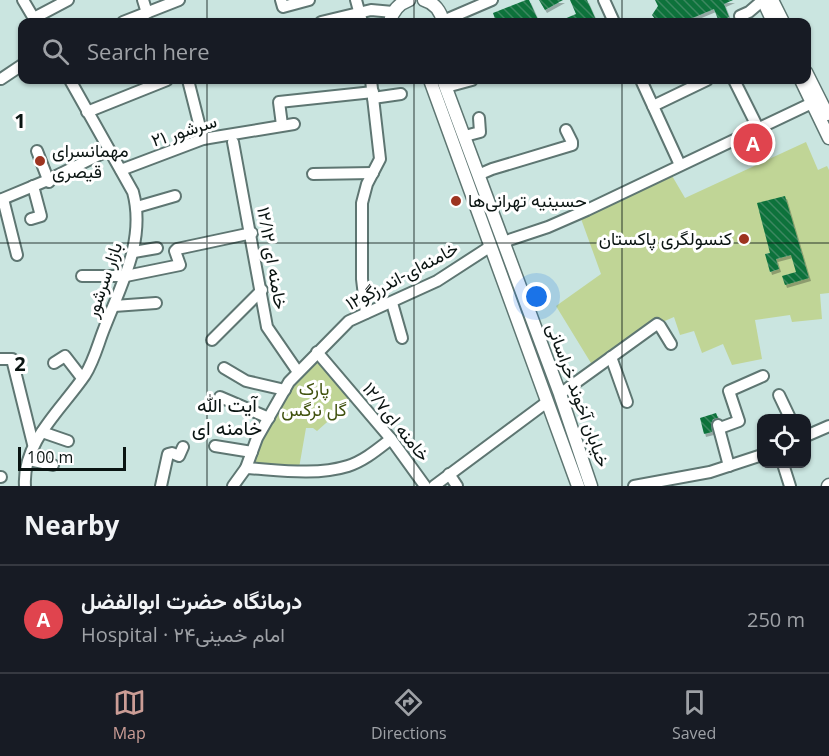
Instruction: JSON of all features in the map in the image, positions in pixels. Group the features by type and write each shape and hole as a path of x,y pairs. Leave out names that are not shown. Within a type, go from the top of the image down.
{"main road":[{"path":"424,0 435,6 441,18"},
{"path":"763,0 771,18"},
{"path":"772,0 781,18"},
{"path":"811,82 823,110 829,138"},
{"name":"خیابان آخوند خراسانی","path":"431,84 578,486"},
{"name":"خیابان آخوند خراسانی","path":"445,84 560,394 591,486"},
{"path":"804,84 823,110"}],"street":[{"path":"23,0 34,18"},
{"path":"38,18 68,0"},
{"path":"143,0 147,13"},
{"path":"134,18 180,0"},
{"path":"281,0 283,7 309,0"},
{"path":"356,0 361,17 371,10 398,8"},
{"path":"452,18 492,0"},
{"path":"604,0 612,18"},
{"path":"740,16 749,12 763,0"},
{"path":"1,79 18,68"},
{"name":"بازار سرشور","path":"25,486 33,444 82,378 95,353 134,252 137,207 133,192 72,84"},
{"path":"87,112 156,84"},
{"path":"189,84 203,139"},
{"path":"366,313 362,279 362,203 367,184 380,159 372,84"},
{"path":"643,84 680,165"},
{"path":"653,106 699,84"},
{"path":"736,84 758,128"},
{"path":"373,95 401,94"},
{"name":"سرشور ۲۱","path":"121,170 203,139 288,124 279,102 373,95"},
{"path":"503,242 548,227 587,210 758,128 823,110"},
{"path":"465,136 480,132 479,118"},
{"path":"478,175 572,145 573,142 566,130"},
{"name":"خامنه ای ۱۲/۱۲","path":"233,142 252,233 267,327 298,372"},
{"path":"17,255 2,200 49,181 109,150"},
{"path":"37,151 49,181"},
{"path":"313,174 373,173"},
{"path":"31,219 41,216 33,186"},
{"path":"137,207 175,196"},
{"path":"82,276 126,276 180,265 177,249 252,233"},
{"name":"خامنه‌ای-اندرزگو۱۲","path":"232,486 246,468 257,438 285,390 298,372 349,321 437,281 491,246"},
{"path":"134,252 157,248"},
{"path":"212,340 262,290"},
{"path":"114,306 156,303"},
{"path":"392,303 402,338"},
{"path":"560,394 657,324 671,344"},
{"name":"خامنه ای۱۲/۷","path":"317,352 391,439 425,486"},
{"path":"54,363 65,356 82,378"},
{"path":"611,357 627,402"},
{"path":"0,359 12,359 33,444"},
{"path":"225,368 246,381 285,390"},
{"path":"729,466 719,427 739,421 729,391 763,376"},
{"path":"779,395 788,414"},
{"path":"220,397 269,418"},
{"path":"434,486 547,402"},
{"path":"811,434 829,426"},
{"path":"42,432 68,441"},
{"path":"246,468 311,471 337,469 360,461 391,439"},
{"path":"215,446 252,452"},
{"path":"161,486 168,454 178,456 183,447"},
{"path":"634,486 710,472 757,457"},
{"path":"29,460 53,465"},
{"path":"784,468 790,486"},
{"path":"449,474 458,486"}],"green space":[{"path":"806,142 818,170 827,166 829,170 829,293 820,294 822,319 792,322 790,315 755,320 762,359 732,365 723,344 702,353 694,331 680,335 674,317 660,323 657,317 594,368 556,306 601,274 580,216 671,174 685,198","holes":["798,240 804,263 791,255 776,259 779,269 770,272 766,254 789,248 787,243"]},
{"name":"پارک گل نرگس","path":"316,360 351,401 317,431 313,428 306,428 299,468 251,466 261,439 292,385"}],"building":[{"path":"529,0 537,18 495,18 493,13"},
{"path":"539,0 563,0 545,10"},
{"path":"570,0 587,0 595,18 566,18 576,14"},
{"path":"655,0 733,0 724,4 729,17 727,18 717,18 714,9 693,18 654,18 652,15 658,6"},
{"path":"785,196 809,278 785,285 782,276 796,272 791,255 776,259 779,269 770,272 765,254 770,253 757,203"},
{"path":"716,413 718,418 713,419 712,432 704,434 700,418"}],"place":[{"name":"درمانگاه حضرت ابوالفضل","path":"753,143"},
{"name":"مهمانسرای قیصری","path":"40,161"},
{"name":"حسینیه تهرانی‌ها","path":"456,201"},
{"name":"کنسولگری پاکستان","path":"744,239"}],"district":[{"name":"آیت الله خامنه ای","path":"227,416"}]}
